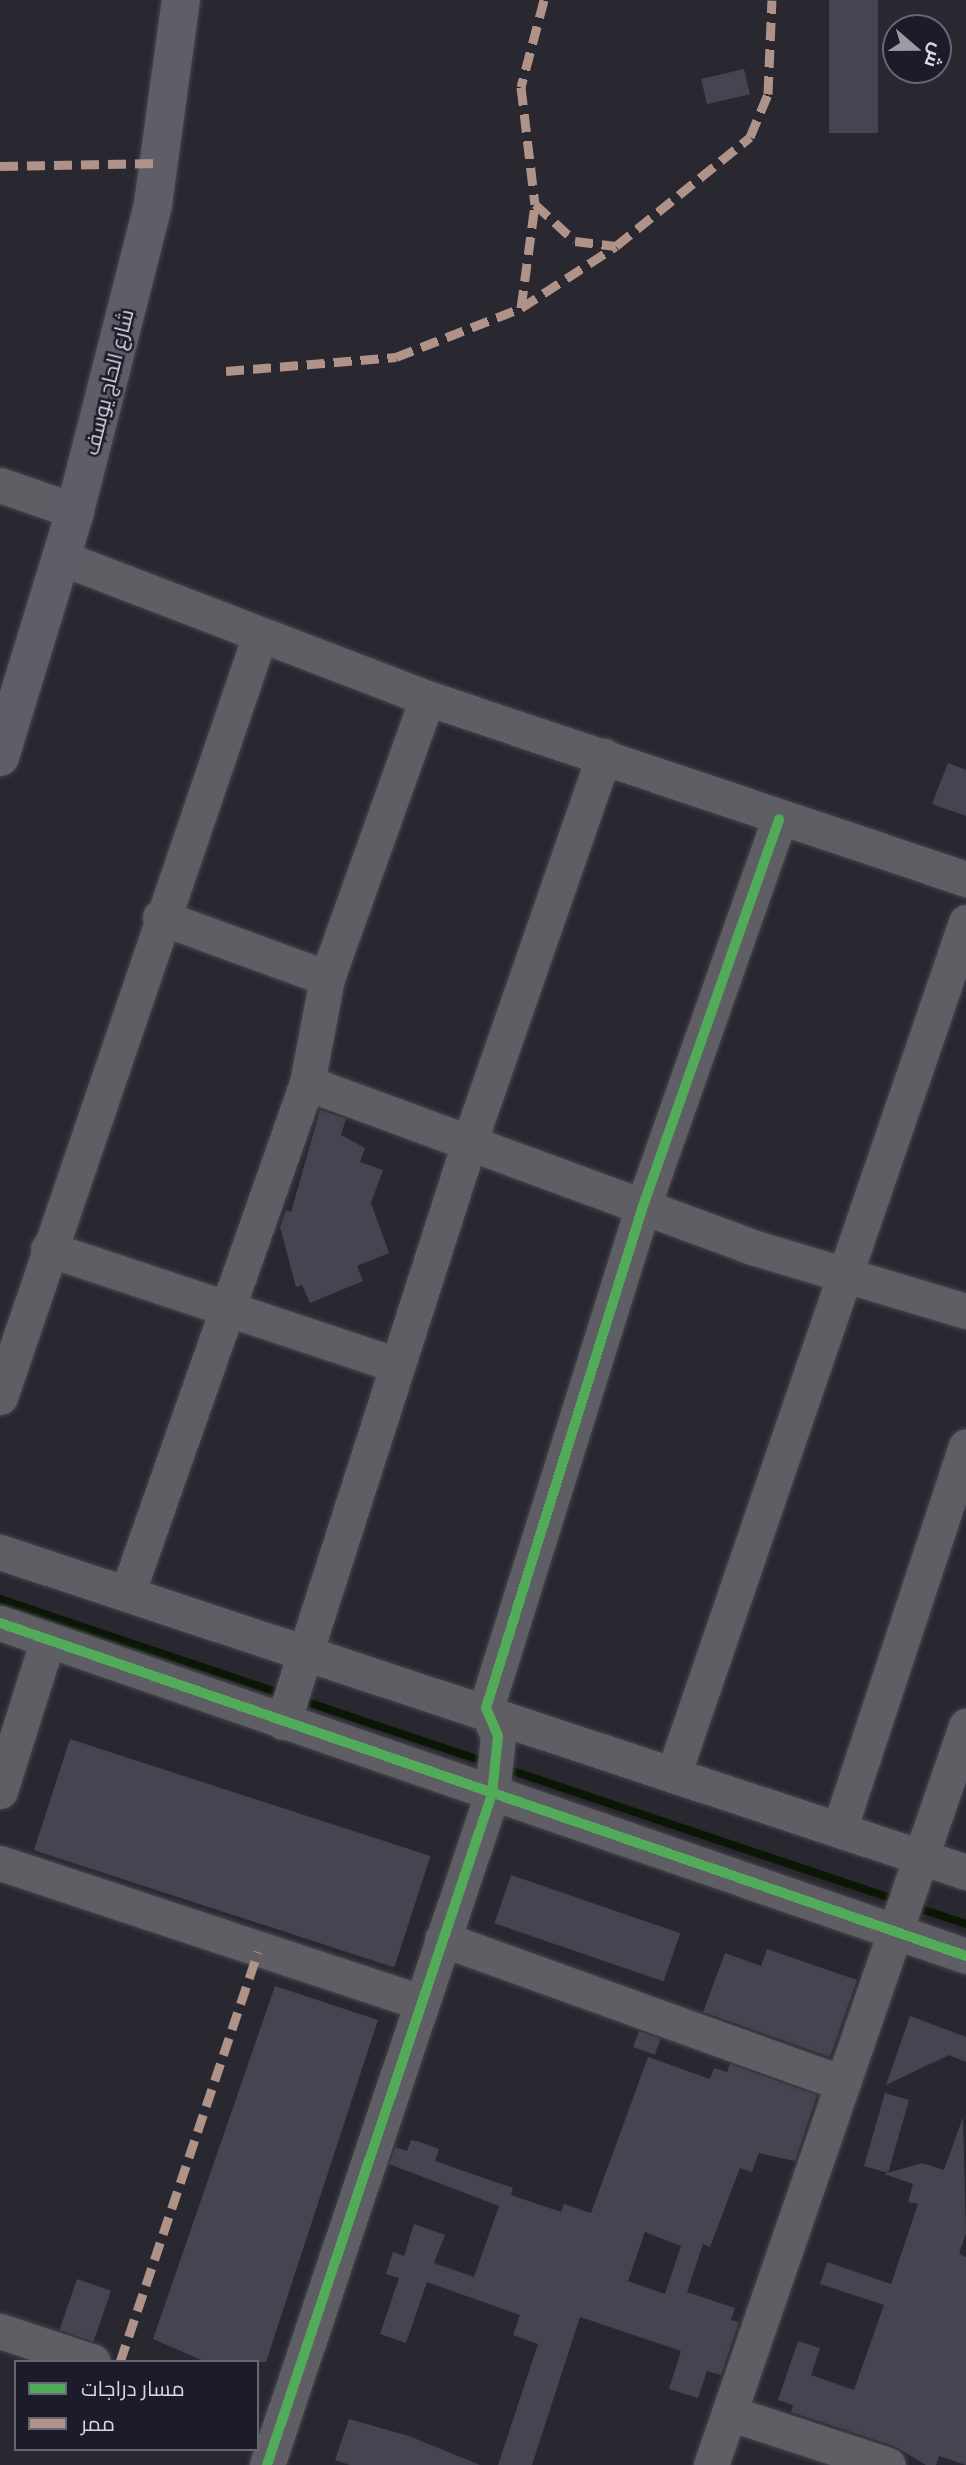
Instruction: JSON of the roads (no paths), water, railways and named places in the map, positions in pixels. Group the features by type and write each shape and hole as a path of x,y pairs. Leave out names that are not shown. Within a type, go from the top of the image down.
{"main road":[{"name":"شارع الحاج يوسف","path":"0,757 62,558 153,204 181,0"}],"street":[{"path":"0,485 75,511"},
{"path":"62,558 259,638 426,698 604,756 779,819 966,879"},
{"path":"0,1397 160,917 259,638"},
{"path":"127,1594 307,1083 327,978 426,698"},
{"path":"293,1692 469,1143 604,756"},
{"path":"267,2465 269,2421 421,2002 495,1776 486,1708 643,1206 779,819"},
{"path":"160,917 327,978"},
{"path":"673,1775 841,1273 966,922"},
{"path":"307,1083 643,1206 841,1273 966,1311"},
{"path":"48,1249 396,1365"},
{"path":"839,1830 966,1446"},
{"path":"0,1552 127,1594 293,1692 495,1776 894,1932 966,1956"},
{"path":"0,1623 48,1639 293,1692 486,1708 673,1775 966,1872"},
{"path":"0,1791 48,1639"},
{"path":"711,2465 966,1726"},
{"path":"0,1863 421,2002"},
{"path":"442,1939 843,2083"},
{"path":"0,2331 87,2360"},
{"path":"729,2413 888,2465"}],"waterway":[{"path":"0,1599 282,1694"},
{"path":"298,1699 488,1763"},
{"path":"504,1768 896,1900"},
{"path":"912,1906 966,1924"}]}
